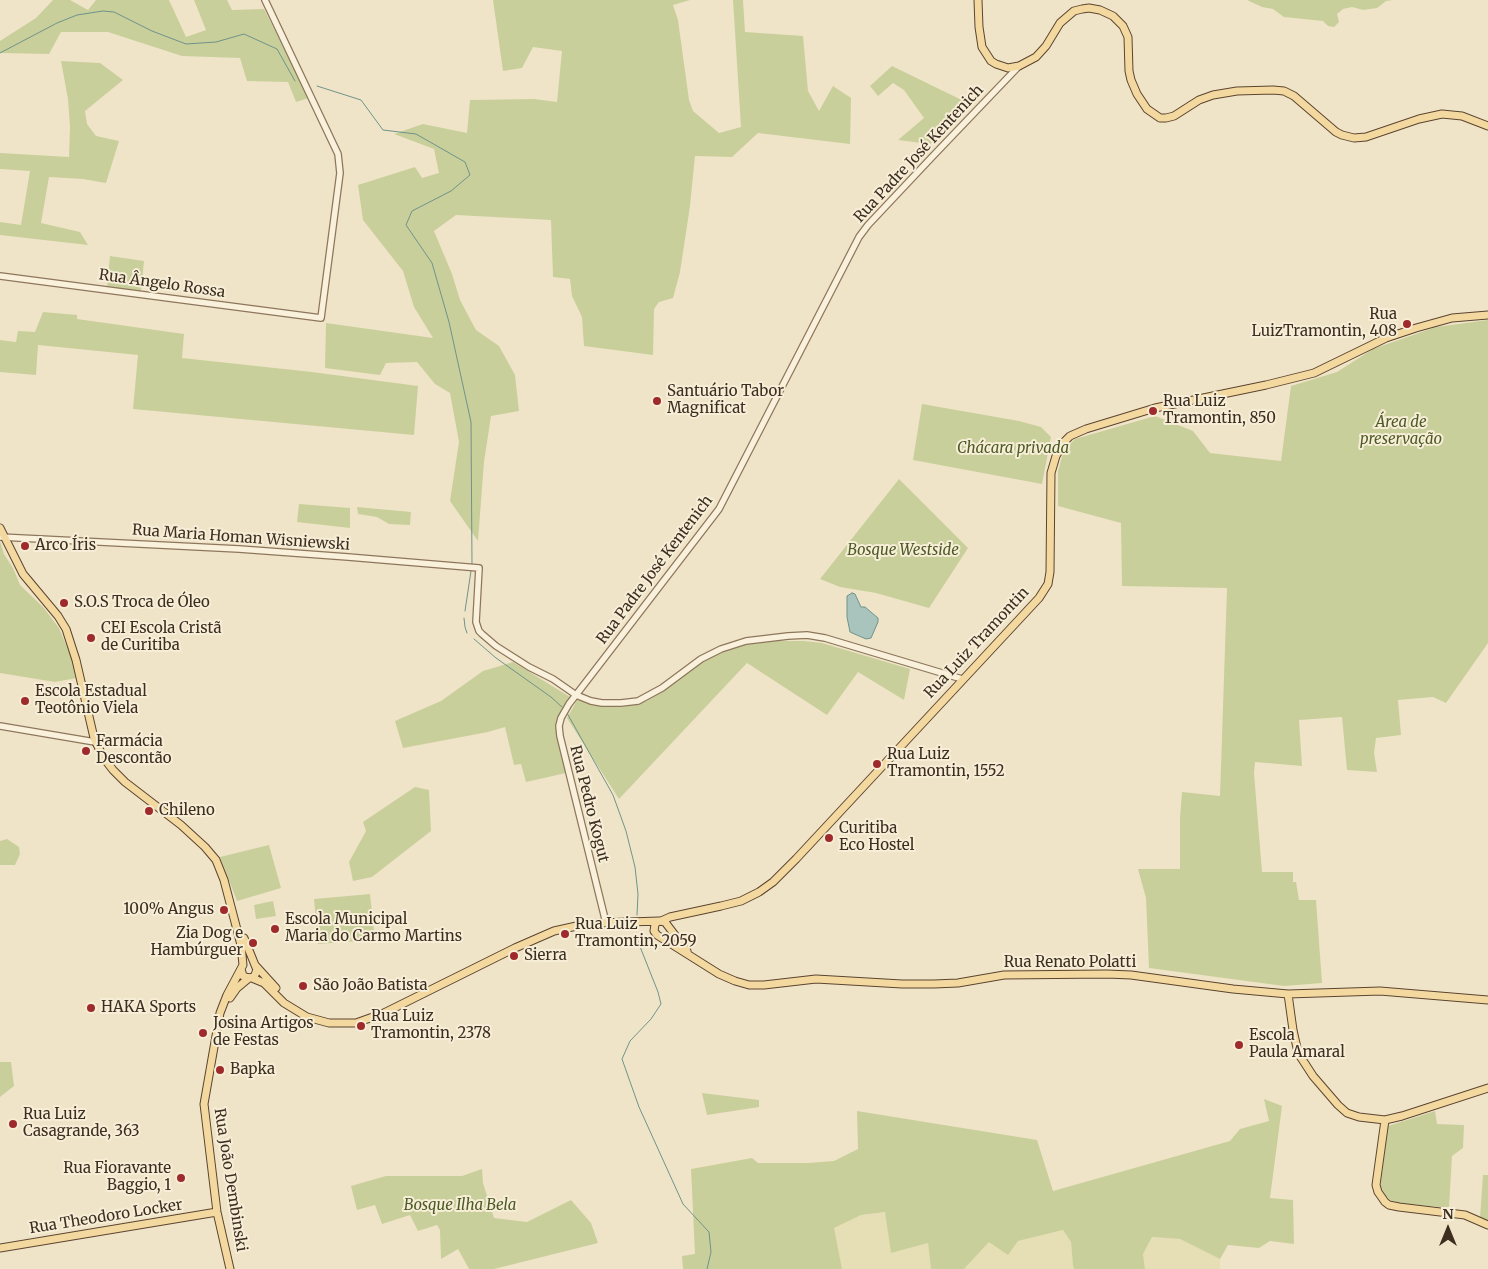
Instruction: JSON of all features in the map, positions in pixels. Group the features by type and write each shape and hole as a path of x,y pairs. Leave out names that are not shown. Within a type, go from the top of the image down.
{"main road":[{"path":"978,0 980,36 985,52 988,58 996,64 1008,68 1030,61 1042,52 1060,23 1068,15 1082,8 1094,9 1113,16 1123,26 1128,37 1129,71 1134,87 1147,109 1160,118 1174,116 1199,100 1213,95 1237,91 1273,90 1294,96 1336,132 1354,138 1366,137 1442,114 1462,116 1488,126"},
{"name":"Rua Luiz Tramontin","path":"250,978 264,983 284,1003 307,1017 324,1022 348,1024 363,1021 384,1013 538,937 568,928 606,923 660,921 681,914 741,901 759,892 773,882 796,859 1039,598 1048,584 1051,566 1050,473 1060,448 1070,436 1086,429 1156,408 1314,373 1386,338 1458,317 1488,314"},
{"path":"0,528 2,537 23,574 58,616 66,629 76,660 95,742 103,757 118,776 181,824 210,852 219,866 242,945 243,976 250,978 257,973 228,893"},
{"name":"Rua Luiz Tramontin","path":"669,926 681,914"},
{"path":"660,921 665,922 669,926 667,934 662,936 656,934 654,926 660,921"},
{"name":"Rua Luiz Tramontin","path":"634,922 656,934"},
{"name":"Rua Renato Polatti","path":"669,926 690,955"},
{"name":"Rua Renato Polatti","path":"656,934 726,978 742,984 757,986 816,979 934,984 970,981 1004,975 1107,974 1131,975 1242,990 1288,994 1380,991 1488,1000"},
{"path":"242,967 249,962 255,966"},
{"name":"Rua Luiz Tramontin","path":"255,966 295,1010"},
{"name":"Rua João Dembinski","path":"230,1269 218,1212 204,1104 218,1020 222,1007 242,967"},
{"name":"Rua João Dembinski","path":"216,1036 226,1006 234,991 250,978"},
{"path":"1288,994 1296,1048 1313,1076 1347,1113 1359,1117 1385,1120 1488,1088"},
{"path":"1385,1120 1376,1185 1378,1192 1386,1202 1389,1205 1399,1207 1464,1215 1488,1225"},
{"name":"Rua Theodoro Locker","path":"0,1248 218,1212"}],"street":[{"name":"Rua Ângelo Rossa","path":"0,276 321,318 340,173 338,154 265,0"},
{"name":"Rua Padre José Kentenich","path":"576,695 719,509 859,237 868,225 1019,66"},
{"name":"Rua Maria Homan Wisniewski","path":"2,537 249,550 479,568 476,622 479,631 496,646 529,667 553,679 576,695"},
{"path":"576,695 602,703 621,704 638,700 662,688 701,659 721,649 746,641 800,635 816,636 962,679"},
{"name":"Rua Pedro Kogut","path":"576,695 561,718 559,730 606,923"},
{"path":"0,726 95,742"}],"shaded area":[{"path":"886,1212 891,1253 928,1243 931,1269 842,1269 833,1228 861,1215"},
{"path":"1063,1230 1071,1242 1074,1269 964,1269 989,1242 1018,1241"},
{"path":"1152,1237 1180,1239 1220,1259 1220,1269 1145,1269 1143,1254"}],"green space":[{"path":"53,0 70,0 88,10 96,0 169,0 186,37 206,30 194,0 227,0 232,10 264,9 309,98 296,102 288,82 247,81 240,58 182,56 108,32 61,32 49,54 0,53 0,41 36,18"},
{"path":"493,0 690,0 673,5 678,20 689,100 693,111 719,133 741,127 733,0 743,0 745,32 803,36 808,91 819,111 833,86 851,98 850,144 758,133 732,157 695,156 680,272 673,298 659,302 654,309 653,355 584,346 582,317 572,296 570,279 553,277 551,220 456,215 434,231 452,274 460,300 476,330 499,346 515,375 519,411 491,416 484,462 478,541 450,501 459,442 450,393 435,384 417,362 386,363 380,375 325,368 326,323 433,338 414,307 403,271 363,220 358,185 415,167 422,178 439,173 434,149 394,134 423,124 467,133 470,100 534,99 557,102 562,51 533,47 522,68 503,71"},
{"path":"1247,0 1393,0 1386,1 1377,8 1363,10 1352,7 1343,9 1337,14 1339,22 1334,27 1328,26 1323,21 1284,17 1273,9 1262,7"},
{"path":"61,61 100,63 123,80 85,111 87,124 96,136 119,141 106,183 83,179 49,177 41,223 80,232 88,245 0,235 0,222 21,225 30,171 0,169 0,153 69,157 70,127 68,99"},
{"path":"892,66 972,105 930,144 898,140 924,118 904,90 893,83 878,96 870,86"},
{"path":"110,256 144,261 141,291 107,287"},
{"path":"43,312 77,315 77,319 184,334 182,358 418,386 414,435 133,409 138,355 38,345 36,375 0,372 0,340 16,342 18,331 35,332"},
{"name":"Área de preservação","path":"1488,320 1488,643 1446,703 1433,697 1398,700 1401,735 1376,738 1374,753 1377,772 1347,770 1342,717 1299,720 1302,766 1255,762 1254,773 1262,872 1293,872 1293,882 1296,882 1299,900 1316,900 1322,983 1284,986 1149,968 1146,898 1138,869 1180,869 1182,792 1220,796 1227,588 1122,586 1121,523 1058,506 1058,471 1064,450 1075,439 1155,416 1193,431 1210,453 1281,461 1291,386 1337,372 1373,349 1436,327"},
{"name":"Chácara privada","path":"922,404 1019,421 1041,427 1051,437 1042,484 913,460"},
{"name":"Bosque Westside","path":"899,479 968,548 929,608 876,593 840,587 820,579"},
{"path":"299,504 350,508 350,528 297,522"},
{"path":"357,507 411,512 410,525 389,524 377,517 358,514"},
{"path":"0,541 4,554 13,568 20,585 43,607 59,628 74,664 77,678 55,682 0,673"},
{"path":"777,641 822,643 910,669 904,700 858,672 827,715 747,663 619,799 567,718 578,699 592,705 610,707 629,706 647,701 699,664 719,654 743,645"},
{"path":"513,662 570,697 559,715 556,726 566,773 526,782 521,764 514,765 505,727 403,748 395,721 441,701 483,671"},
{"path":"415,787 429,790 431,831 372,877 353,881 349,862 366,831 363,822"},
{"path":"7,839 19,847 20,854 15,865 0,865 0,841"},
{"path":"269,845 281,888 237,901 220,857"},
{"path":"370,894 375,940 318,944 314,899"},
{"path":"273,901 276,916 256,919 254,905"},
{"path":"0,1062 11,1062 14,1086 0,1097"},
{"path":"702,1093 759,1100 759,1107 707,1115"},
{"path":"1264,1099 1282,1106 1270,1198 1293,1200 1294,1244 1270,1241 1259,1248 1228,1245 1220,1259 1180,1239 1152,1237 1143,1254 1145,1269 1074,1269 1071,1242 1063,1230 1018,1241 1008,1255 989,1242 964,1269 931,1269 928,1243 891,1253 885,1212 861,1215 834,1228 842,1269 683,1269 682,1256 695,1254 691,1169 752,1158 758,1163 834,1161 858,1149 857,1111 1037,1140 1053,1191 1230,1141 1240,1129 1269,1121"},
{"path":"1435,1111 1437,1124 1464,1125 1463,1148 1452,1156 1449,1208 1399,1203 1390,1200 1381,1188 1388,1126"},
{"name":"Bosque Ilha Bela","path":"482,1169 483,1183 494,1218 527,1222 571,1200 591,1223 598,1243 494,1269 469,1269 458,1249 441,1259 440,1230 437,1225 418,1231 410,1215 382,1224 375,1205 357,1210 351,1186 386,1176 462,1176"},
{"path":"1483,1175 1488,1175 1488,1221 1480,1218"}],"water":[{"path":"852,593 855,594 861,607 865,607 878,618 871,638 866,639 850,632 847,617 847,596"}],"waterway":[{"path":"0,53 57,23 77,15 103,11 114,12 152,31 186,44 216,42 244,34 277,49 295,81"},
{"path":"317,86 361,100 383,130 416,134 465,162 470,175 451,191 412,211 406,225 432,263 449,322 471,422 472,564"},
{"path":"465,611 471,571"},
{"path":"464,618 467,633"},
{"path":"474,639 496,658 562,707"},
{"path":"567,713 613,795 626,831 635,867 638,894 637,915"},
{"path":"637,939 661,1004 651,1019 630,1041 622,1059 639,1107 683,1204 709,1232 711,1252 707,1269"}],"place":[{"name":"Rua LuizTramontin, 408","path":"1407,324"},
{"name":"Santuário Tabor Magnificat","path":"657,401"},
{"name":"Rua Luiz Tramontin, 850","path":"1153,411"},
{"name":"Arco Íris","path":"25,546"},
{"name":"S.O.S Troca de Óleo","path":"64,603"},
{"name":"CEI Escola Cristã de Curitiba","path":"91,638"},
{"name":"Escola Estadual Teotônio Viela","path":"25,701"},
{"name":"Farmácia Descontão","path":"86,751"},
{"name":"Rua Luiz Tramontin, 1552","path":"877,764"},
{"name":"Chileno","path":"149,811"},
{"name":"Curitiba Eco Hostel","path":"829,838"},
{"name":"100% Angus","path":"224,910"},
{"name":"Escola Municipal Maria do Carmo Martins","path":"275,929"},
{"name":"Rua Luiz Tramontin, 2059","path":"565,934"},
{"name":"Zia Dog e Hambúrguer","path":"253,943"},
{"name":"Sierra","path":"514,956"},
{"name":"São João Batista","path":"303,986"},
{"name":"HAKA Sports","path":"91,1008"},
{"name":"Rua Luiz Tramontin, 2378","path":"361,1026"},
{"name":"Josina Artigos de Festas","path":"203,1033"},
{"name":"Escola Paula Amaral","path":"1239,1045"},
{"name":"Bapka","path":"220,1070"},
{"name":"Rua Luiz Casagrande, 363","path":"13,1124"},
{"name":"Rua Fioravante Baggio, 1","path":"181,1178"}]}
